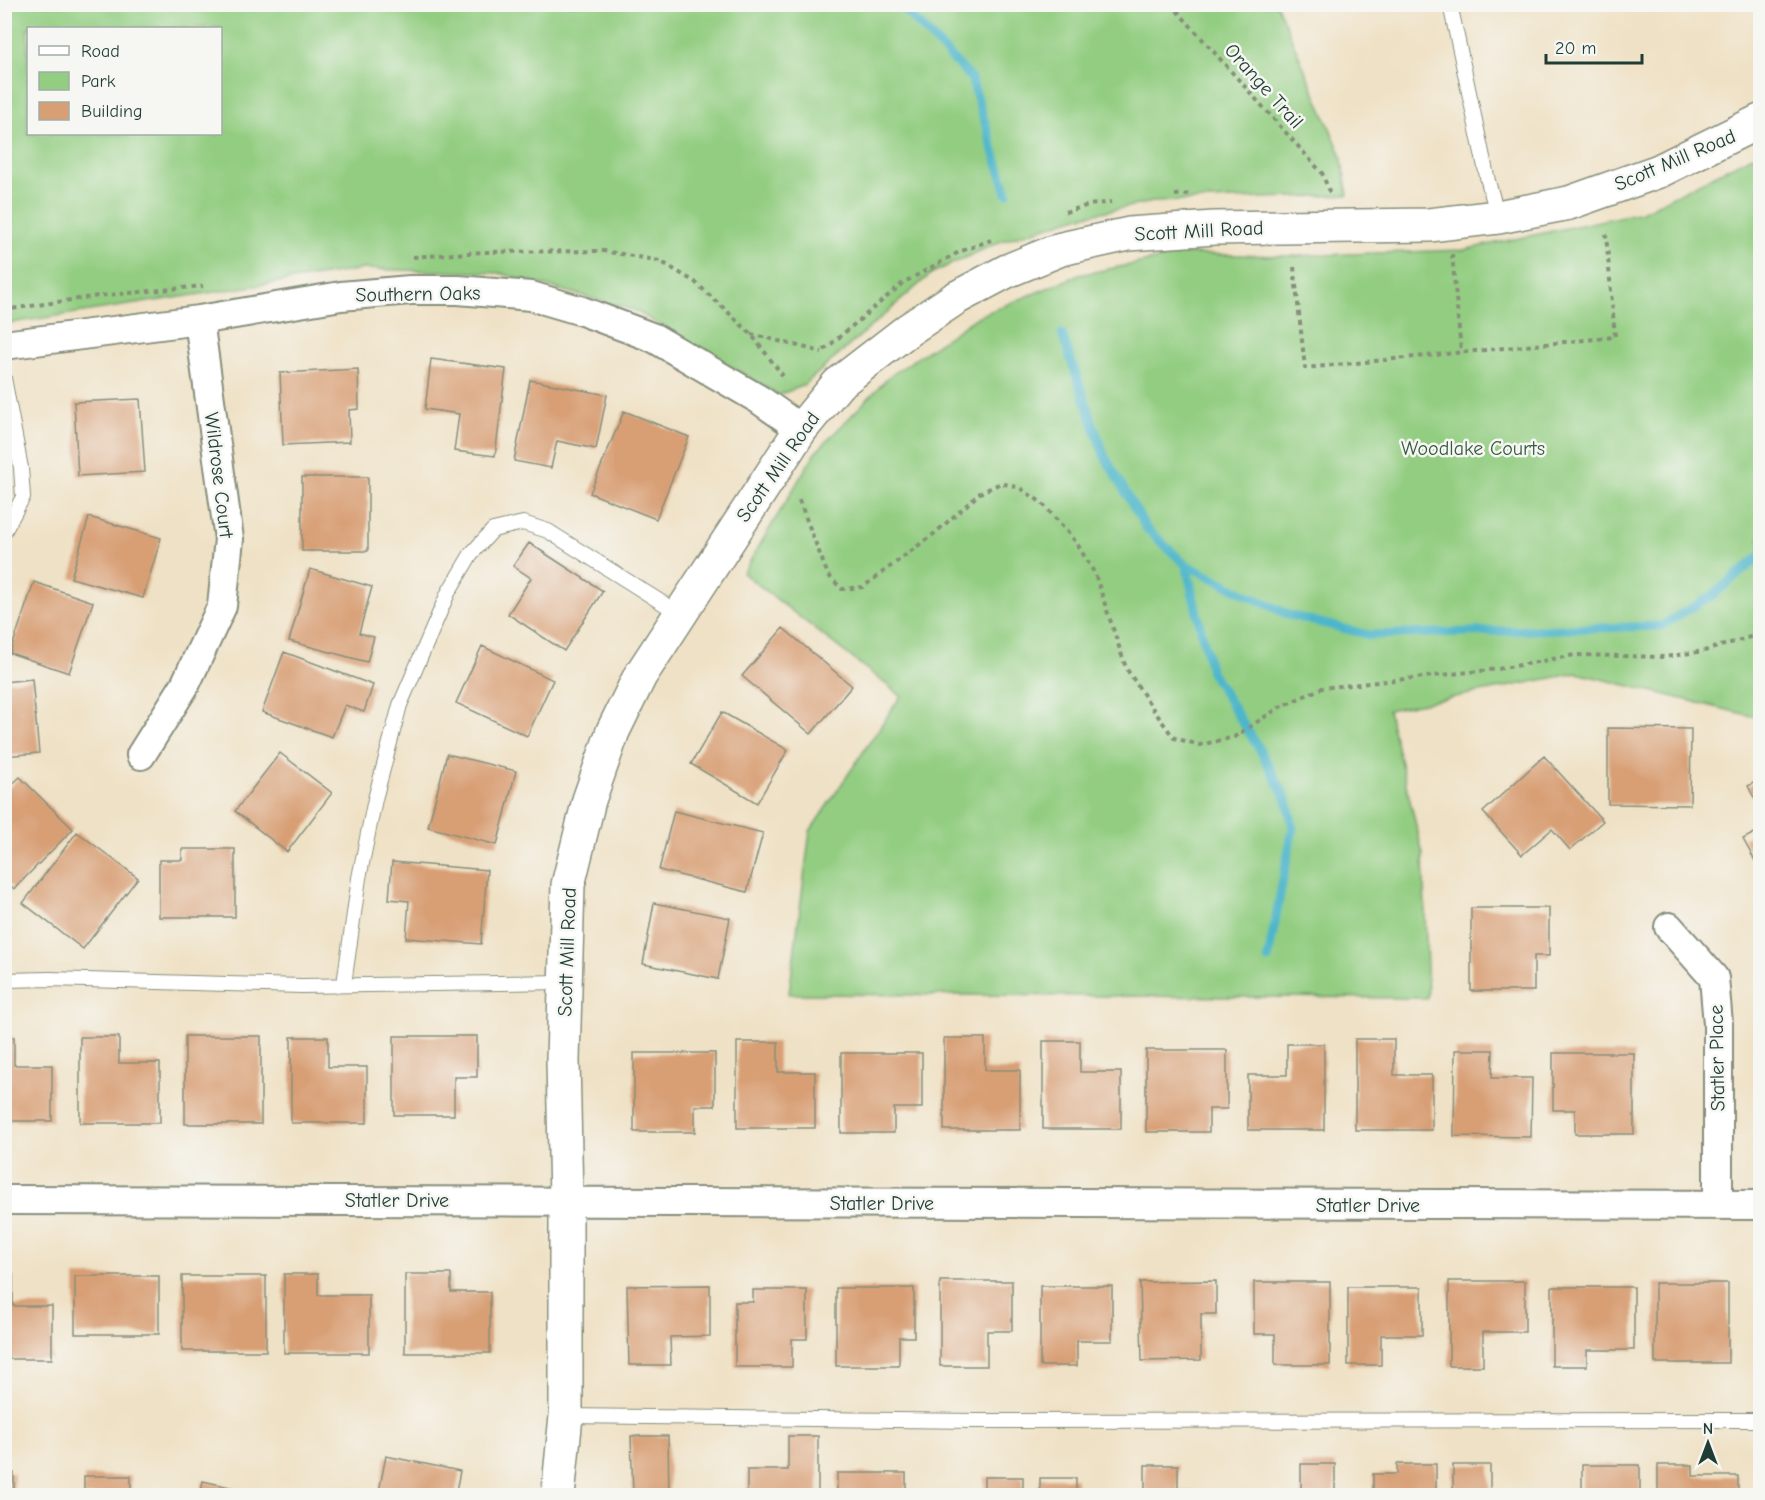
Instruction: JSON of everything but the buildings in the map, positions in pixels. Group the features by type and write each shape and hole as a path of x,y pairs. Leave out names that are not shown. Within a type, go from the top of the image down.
{"street":[{"name":"Scott Mill Road","path":"558,1496 566,1416 566,1200 563,1060 568,885 589,800 613,731 640,676 801,429 838,384 908,330 956,298 1007,271 1061,249 1129,234 1192,229 1429,225 1498,217 1569,203 1659,171 1761,122"},
{"name":"Southern Oaks","path":"4,345 199,320 341,296 410,290 458,290 531,296 582,311 654,338 760,400 801,429"},
{"name":"Wildrose Court","path":"141,755 185,685 222,606 229,539 199,320"},
{"name":"Statler Place","path":"1670,927 1714,978 1718,1024 1718,1205"},
{"name":"Statler Drive","path":"4,1200 1761,1205"}],"lane":[{"path":"1450,4 1488,181 1498,217"},
{"path":"4,378 21,468 23,497 4,532"},
{"path":"344,984 359,878 375,799 400,705 448,592 471,554 493,530 523,523 548,531 680,614"},
{"path":"4,980 50,979 302,986 564,982"},
{"path":"566,1416 963,1421 1761,1420"}],"path":[{"name":"Orange Trail","path":"1171,4 1322,173 1329,192"},
{"path":"1449,223 1461,352"},
{"path":"1294,267 1305,368 1616,337 1606,234"},
{"path":"751,334 822,352"},
{"path":"799,500 828,575 842,589 863,587 935,533 980,493 1001,483 1020,488 1042,503 1076,542 1095,574 1126,668 1153,710 1174,738 1200,745 1234,737 1280,707 1322,688 1498,669 1575,655 1665,657 1704,651 1761,634"}],"green space":[{"path":"5,5 1277,5 1341,154 1348,195 1153,202 1081,216 999,242 932,273 804,385 779,395 634,310 499,273 364,269 5,324"},
{"name":"Woodlake Courts","path":"1760,152 1760,718 1577,673 1388,710 1423,854 1428,998 789,994 810,831 901,696 743,573 815,453 890,376 979,316 1079,275 1184,254 1291,256 1463,250 1642,212"}],"waterway":[{"path":"899,4 971,78 1007,193"},
{"path":"1062,334 1104,455 1146,528 1186,565 1289,615 1369,635 1661,626 1713,595 1760,556"},
{"path":"1186,565 1211,672 1260,750 1287,800 1293,827 1268,959"}]}
